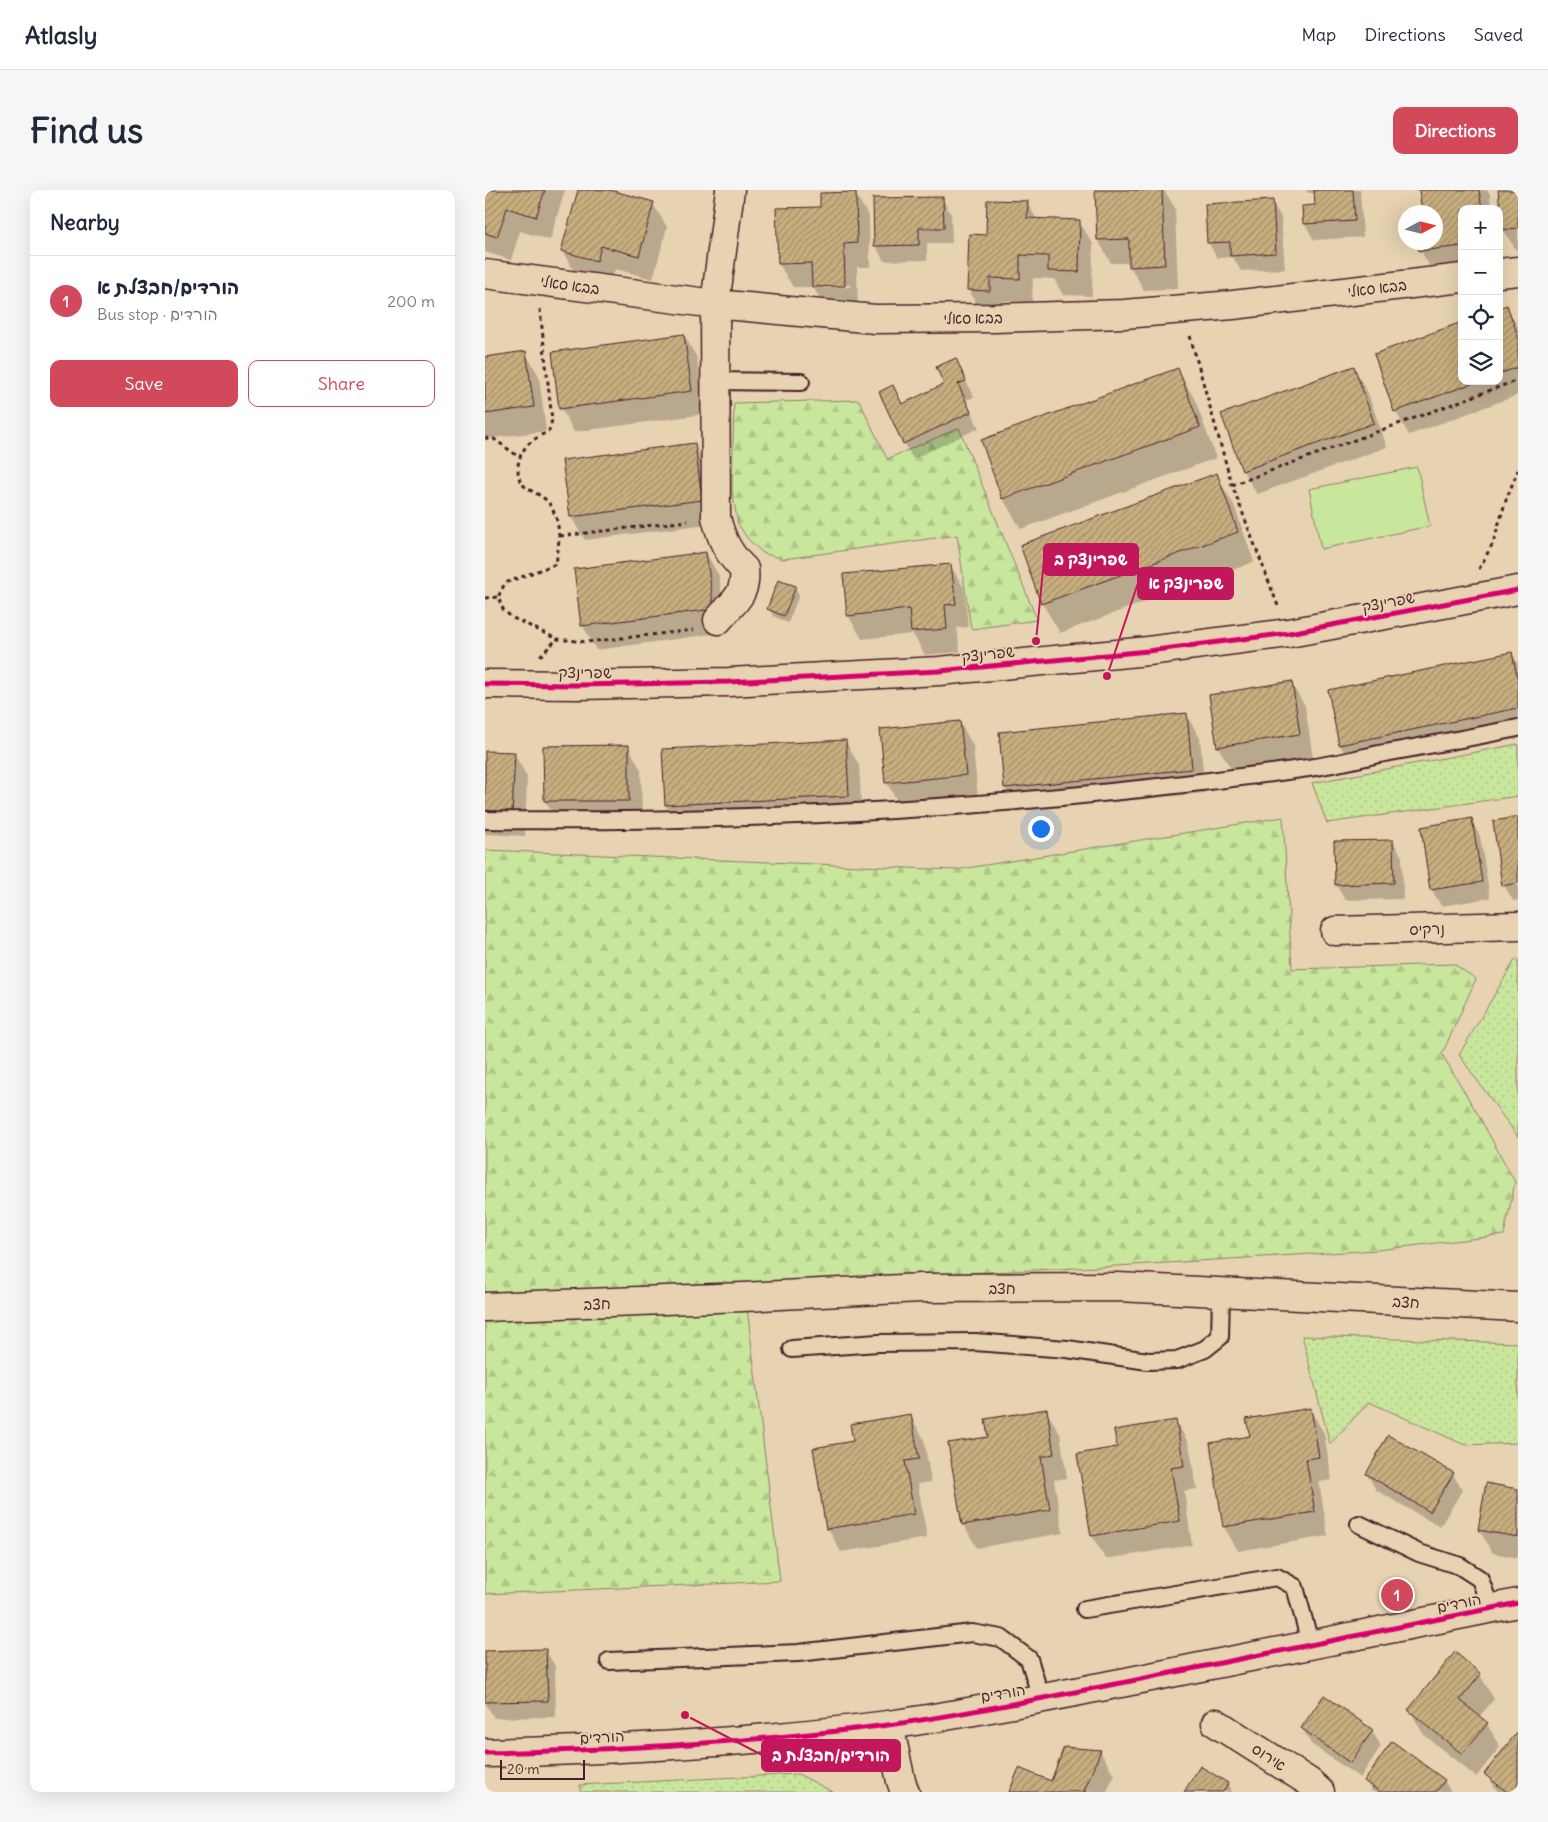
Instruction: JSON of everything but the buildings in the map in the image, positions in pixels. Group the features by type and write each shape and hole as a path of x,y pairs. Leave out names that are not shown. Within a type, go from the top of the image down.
{"street":[{"path":"718,620 742,593 746,582 744,568 734,560 722,539 716,517 715,304 730,190"},
{"path":"1503,273 1518,271"},
{"name":"בבא סאלי","path":"485,274 715,304 875,319 1114,315 1458,278"},
{"name":"שפרינצק","path":"485,684 577,685 729,682 939,671 1148,651 1289,633 1518,590"},
{"name":"נרקיס","path":"1335,931 1518,926"},
{"name":"חצב","path":"485,1307 734,1298 921,1288 1118,1287 1518,1307"},
{"name":"הורדים","path":"485,1753 595,1750 738,1741 889,1725 1311,1646 1518,1603"},
{"name":"אירוס","path":"1217,1724 1309,1782 1320,1792"},
{"path":"889,1725 905,1792"}],"lane":[{"path":"715,380 801,382"},
{"path":"485,820 579,821 734,818 949,807 1163,786 1310,768 1518,728"},
{"path":"792,1348 878,1343 975,1342 1067,1349 1148,1362 1177,1360 1205,1349 1220,1337 1221,1293"},
{"path":"1359,1524 1419,1553 1460,1566 1480,1579 1491,1609"},
{"path":"1085,1609 1277,1577 1295,1586 1311,1646"},
{"path":"609,1661 799,1653 972,1633 1001,1638 1029,1659 1041,1698"}],"path":[{"path":"537,281 552,420 549,430 525,445 519,457 517,475 522,484 541,495 551,506 560,536 556,564 505,583 498,597 503,609 511,617 557,639 587,642 707,629 718,620"},
{"path":"1182,309 1232,485 1289,633"},
{"path":"1232,485 1517,381"},
{"path":"485,438 494,439 519,457"},
{"path":"1462,600 1493,542 1518,470"},
{"path":"560,536 716,517"},
{"path":"485,598 498,597"}],"green space":[{"path":"859,400 887,459 959,428 1037,620 971,629 957,535 783,559 763,553 748,539 738,524 732,490 734,403"},
{"path":"1417,467 1430,526 1321,549 1309,489"},
{"path":"1518,744 1518,796 1327,823 1312,783"},
{"path":"1283,817 1292,969 1454,964 1476,979 1442,1054 1515,1182 1504,1235 1377,1250 1100,1267 744,1283 780,1581 485,1594 485,850 955,870"},
{"path":"1515,960 1518,960 1518,1137 1459,1055"},
{"path":"1302,1336 1518,1343 1518,1443 1465,1445 1369,1402 1330,1444"},
{"path":"798,1774 833,1792 580,1792 580,1785"}],"cycle path":[{"path":"485,684 578,685 729,682 939,671 1148,651 1289,633 1518,590"},
{"path":"485,1753 687,1744 788,1736 888,1725 1037,1699 1518,1603"}],"place":[{"name":"שפרינצק ב","path":"1036,641"},
{"name":"שפרינצק א","path":"1107,676"},
{"name":"הורדים/חבצלת א","path":"1397,1595"},
{"name":"הורדים/חבצלת ב","path":"685,1715"}]}
